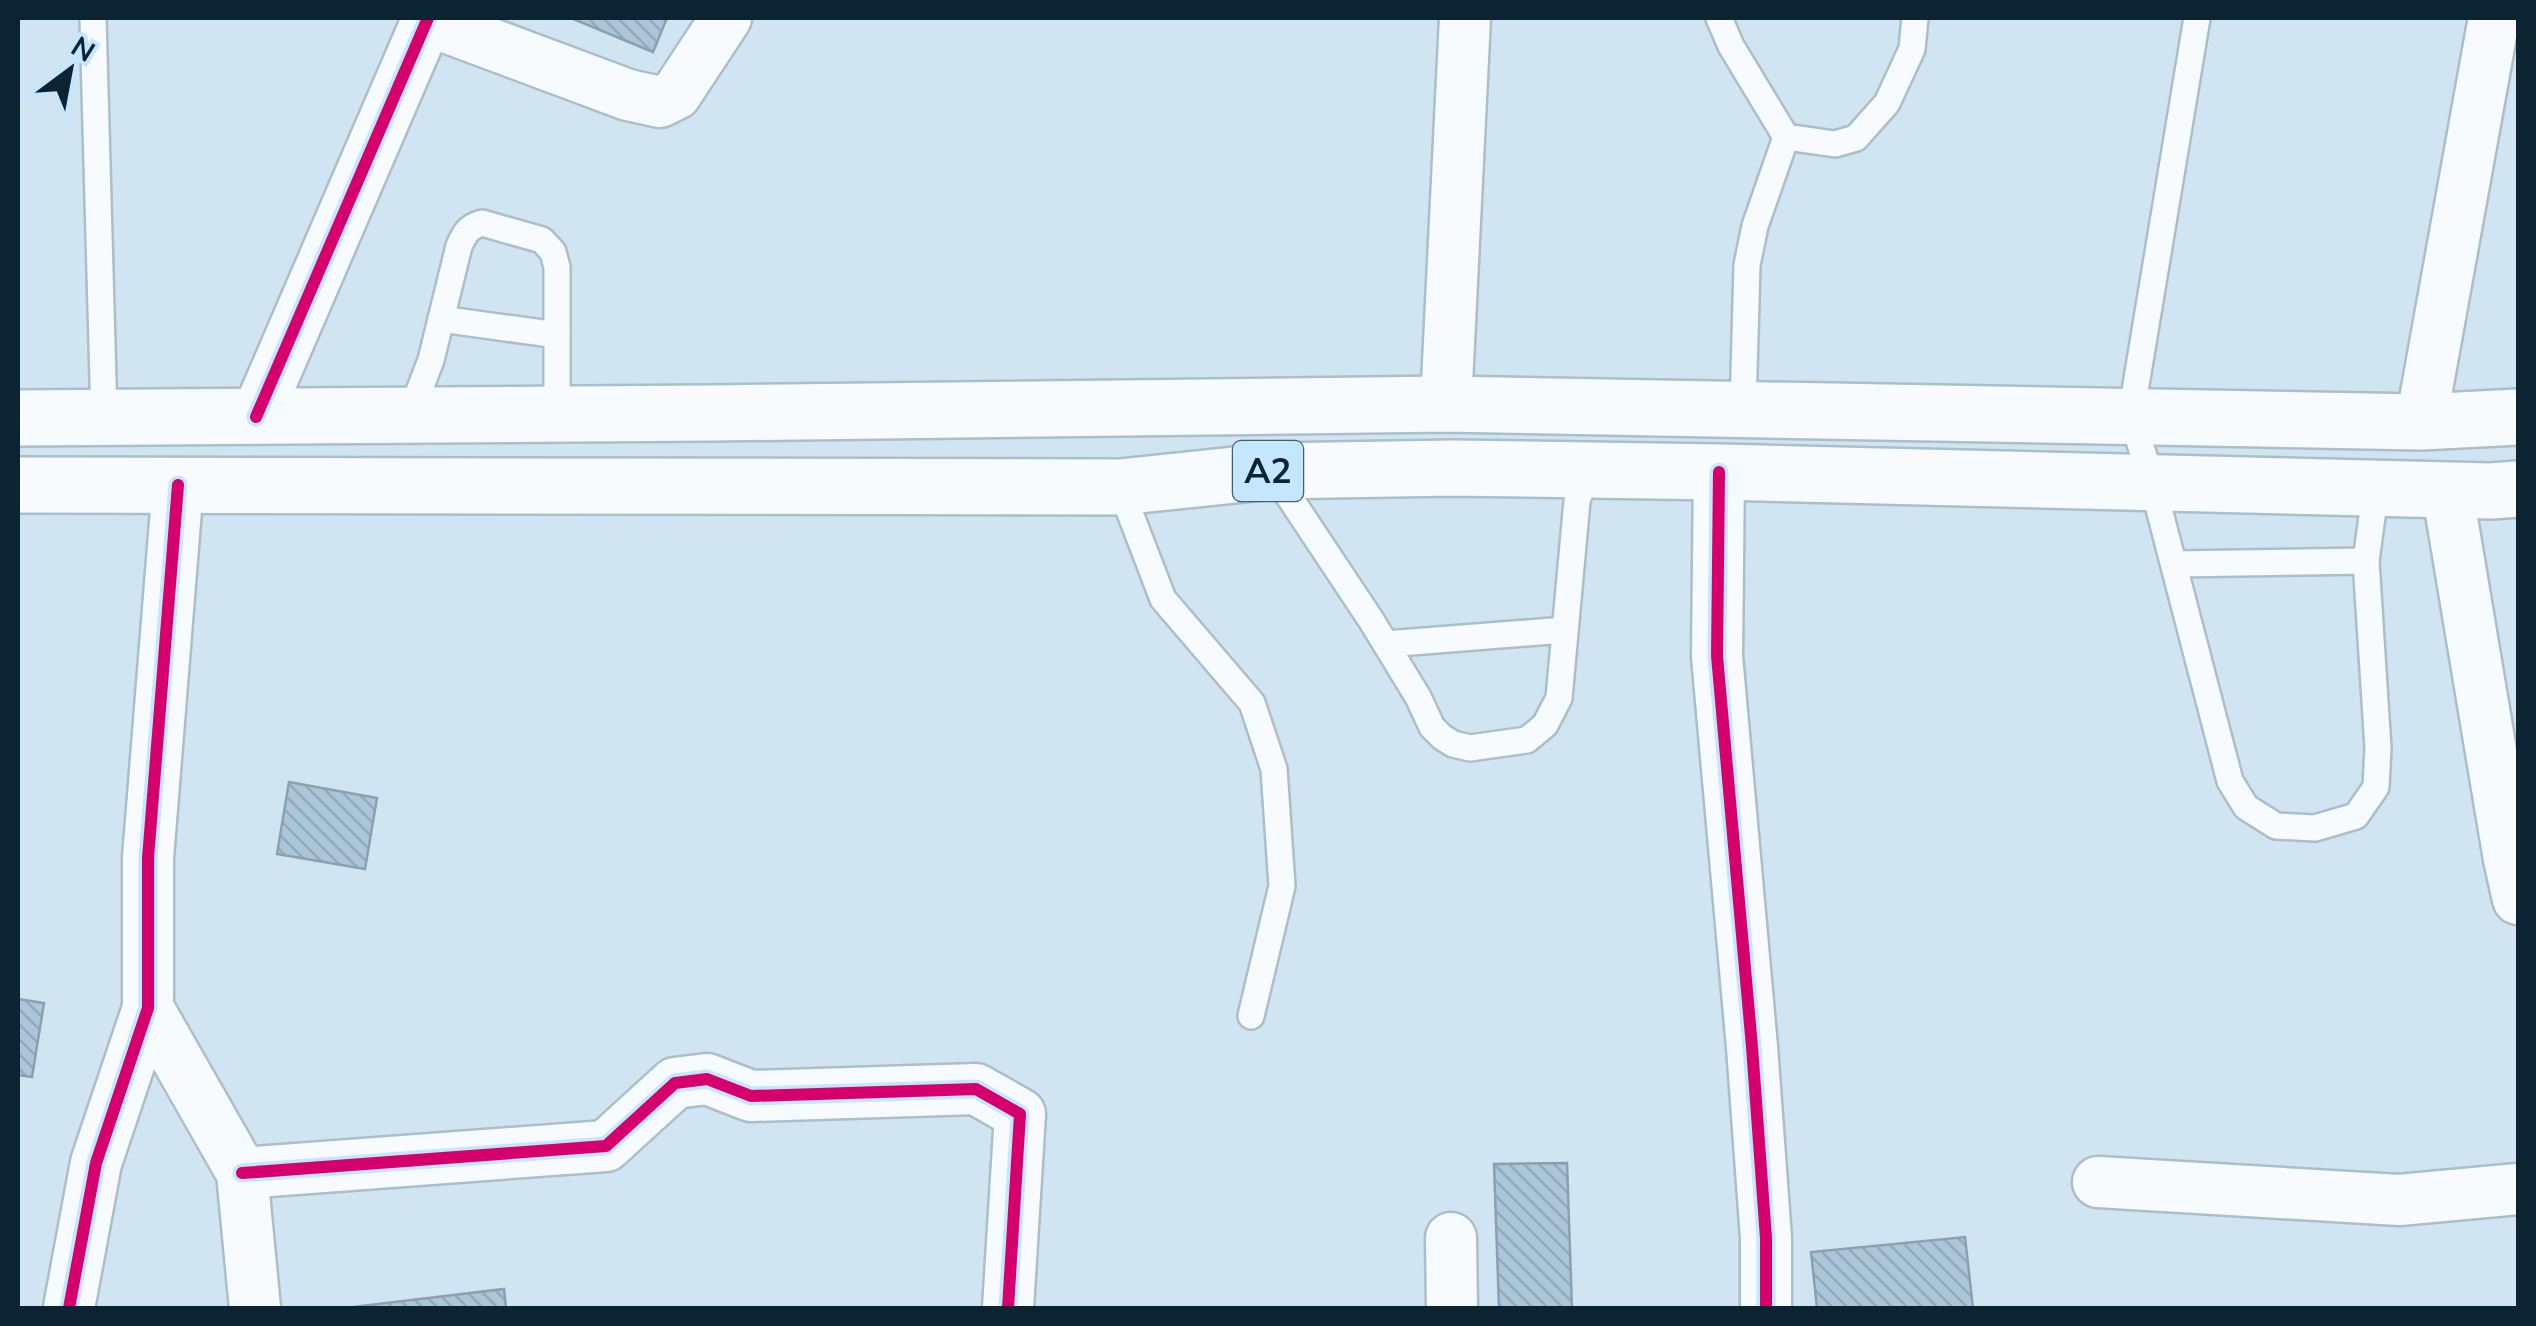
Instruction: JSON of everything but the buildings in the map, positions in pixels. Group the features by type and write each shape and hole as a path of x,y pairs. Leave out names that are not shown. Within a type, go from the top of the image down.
{"highway":[{"name":"A2","path":"18,418 1446,404 2421,422 2518,417"},
{"name":"A2","path":"18,485 1120,487 1272,470 1453,468 2518,489"}],"street":[{"path":"256,417 428,18 628,95 660,102 676,94 726,18"},
{"path":"1446,404 1465,18"},
{"path":"2421,422 2494,18"},
{"path":"1719,472 1717,656 1754,1066 1766,1238 1766,1308"},
{"path":"69,1308 96,1163 148,1008 148,858 178,485"},
{"path":"2447,488 2518,899"},
{"path":"148,1008 242,1173 254,1308"},
{"path":"242,1173 606,1146 675,1083 708,1079 752,1096 976,1089 1020,1114 1008,1308"},
{"path":"2098,1182 2399,1200 2518,1189"},
{"path":"1451,1238 1452,1308"}],"lane":[{"path":"93,18 104,418"},
{"path":"1719,18 1730,46 1786,137"},
{"path":"1786,137 1835,144 1856,138 1887,103 1912,49 1915,18"},
{"path":"2197,18 2131,415 2230,782 2246,807 2276,826 2316,828 2356,816 2376,787 2378,748 2366,562 2376,487"},
{"path":"1743,408 1746,265 1755,226 1786,137"},
{"path":"410,415 426,378 459,246 466,232 482,222 542,240 553,252 557,414"},
{"path":"441,318 556,335"},
{"path":"1272,470 1386,644 1432,727 1453,744 1470,748 1527,740 1545,724 1559,698 1577,500 1588,470"},
{"path":"1120,487 1163,599 1252,703 1274,769 1282,886 1250,1016"},
{"path":"2174,564 2366,562"},
{"path":"1386,644 1565,630"}],"cycle path":[{"path":"256,417 428,18"},
{"path":"1719,472 1717,656 1752,1047 1766,1238 1766,1308"},
{"path":"69,1308 96,1163 148,1008 148,858 178,485"},
{"path":"242,1173 606,1146 675,1083 707,1079 751,1096 976,1089 1020,1114 1008,1308"}]}
